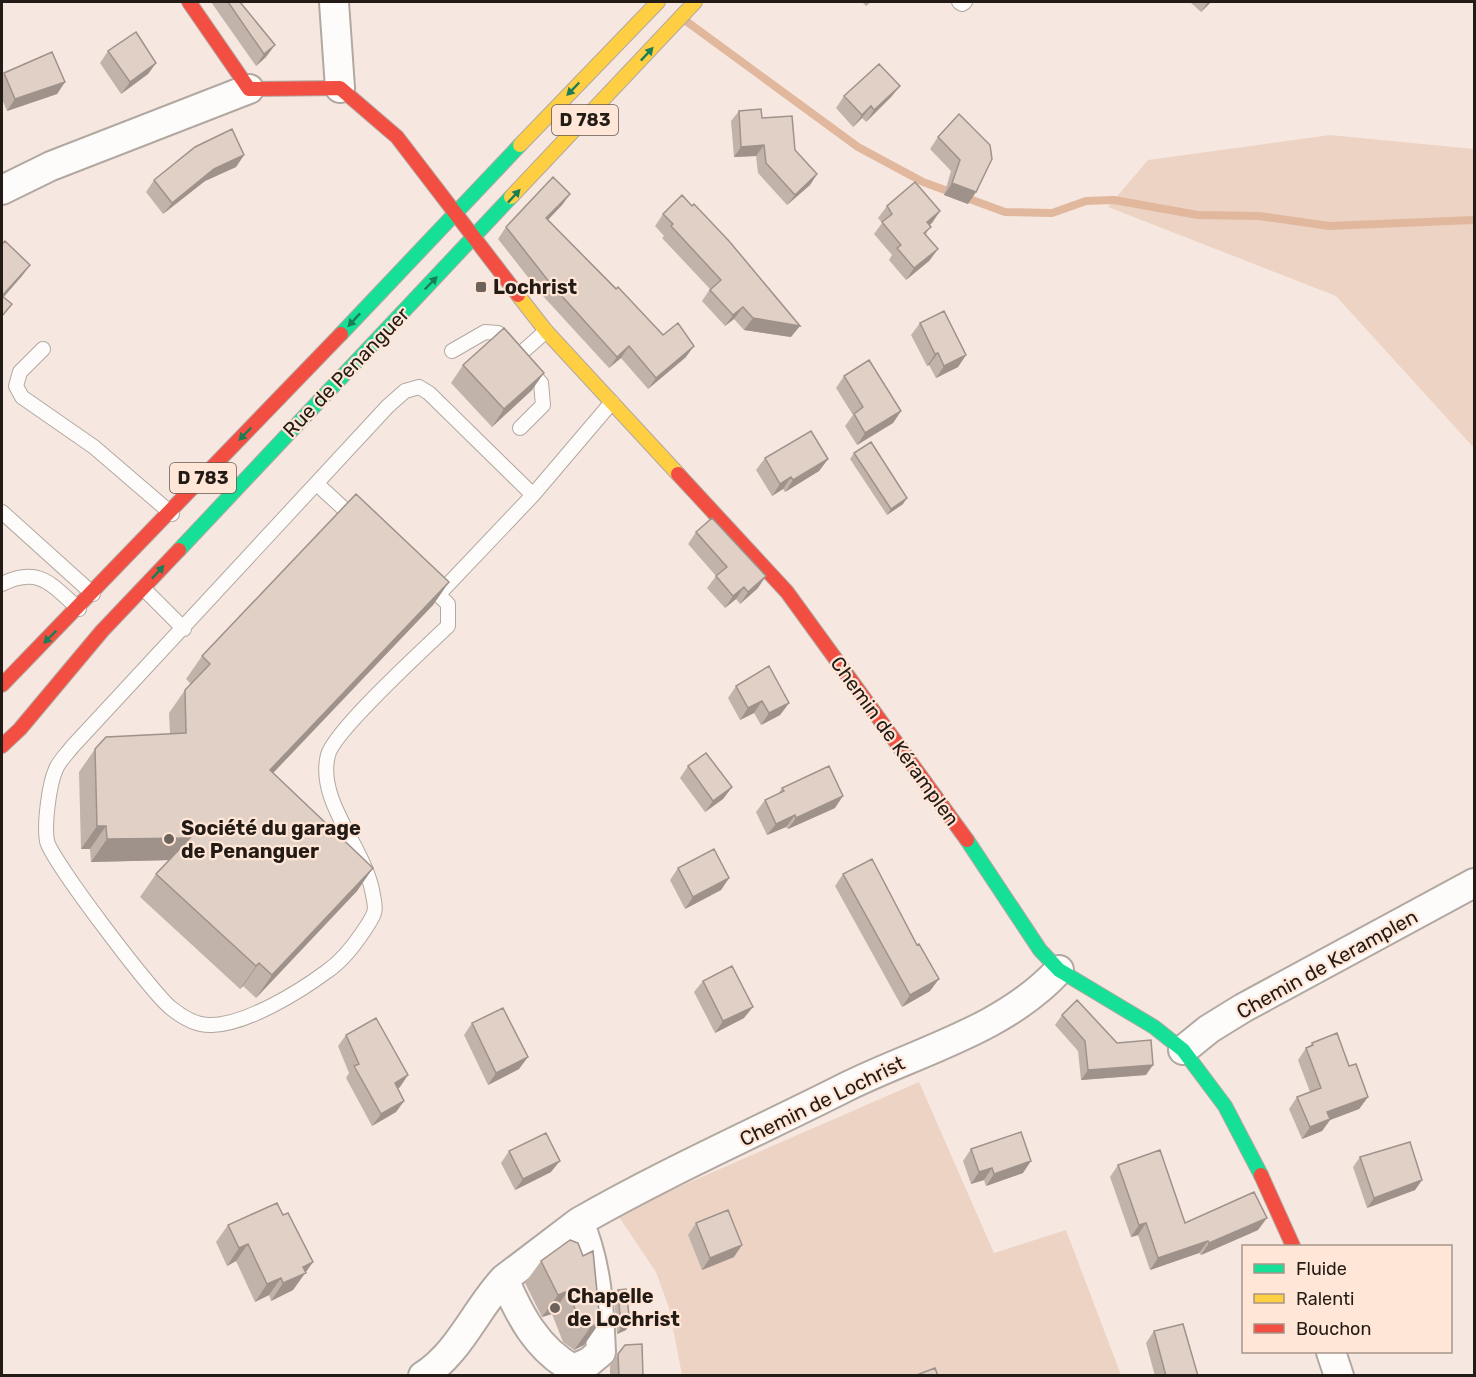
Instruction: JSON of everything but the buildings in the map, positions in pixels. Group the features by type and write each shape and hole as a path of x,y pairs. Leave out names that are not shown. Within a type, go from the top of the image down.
{"main road":[{"path":"189,2 249,89 340,88"},
{"name":"Rue de Penanguer","path":"2,685 90,620 131,576 170,512 453,212 658,2"},
{"name":"Rue de Penanguer","path":"2,746 20,729 90,620 131,576 194,533 474,239 695,2"},
{"name":"Chemin de Kéramplen","path":"340,88 397,137 546,331 787,592 966,839 1040,950 1059,970 1154,1028 1184,1050 1225,1106 1245,1141 1293,1245"}],"street":[{"path":"334,2 340,88"},
{"path":"2,190 51,166 249,89"},
{"name":"Chemin de Keramplen","path":"1184,1050 1209,1029 1243,1008 1474,883"},
{"name":"Chemin de Lochrist","path":"423,1376 460,1341 478,1310 504,1279 579,1222 618,1200 847,1087 1000,1017 1044,986 1059,970"},
{"path":"504,1279 521,1317 539,1343 554,1358 575,1372 590,1362 601,1352 598,1287 591,1254 579,1222"},
{"path":"1331,1353 1338,1376"}],"lane":[{"path":"959,2 962,4 965,2"},
{"path":"518,356 546,331"},
{"path":"452,351 485,332 498,333 541,383 544,395 543,405 520,428"},
{"path":"43,350 20,372 16,386 22,397 94,447 194,533"},
{"path":"415,573 448,604 448,626 347,727 328,754 326,777 333,804 361,854 372,889 375,912 354,946 329,970 288,998 244,1016 212,1025 191,1022 170,1007 65,873 48,842 48,803 55,769 72,747 184,629 388,406 405,391 419,387 429,393 533,495"},
{"path":"439,594 533,495 612,402"},
{"path":"317,484 368,530"},
{"path":"2,512 105,604"},
{"path":"2,584 28,575 40,578 90,620"},
{"path":"131,576 184,629"}],"shaded area":[{"path":"1330,135 1474,149 1474,448 1336,296 1108,207 1148,160"},
{"path":"919,1082 994,1253 1066,1230 1121,1375 682,1375 669,1308 656,1272 617,1214"}],"waterway":[{"path":"686,21 858,147 923,182 1005,212 1052,213 1086,201 1114,200 1198,215 1259,216 1329,226 1474,220"}],"traffic: fast":[{"path":"341,334 520,145"},
{"path":"179,550 511,197"},
{"path":"967,840 1040,950 1059,970 1154,1027 1183,1050 1225,1106 1261,1175"}],"traffic: slow":[{"path":"520,145 658,2"},
{"path":"511,197 695,2"},
{"path":"518,295 546,331 678,474"}],"traffic: jam":[{"path":"189,2 249,89 340,88 397,137 518,295"},
{"path":"2,685 341,334"},
{"path":"678,474 787,592 967,840"},
{"path":"2,746 20,729 102,631 179,550"},
{"path":"1261,1175 1293,1245"}],"place":[{"name":"Lochrist","path":"481,287"},
{"name":"Société du garage de Penanguer","path":"169,839"},
{"name":"Chapelle de Lochrist","path":"555,1308"}]}
